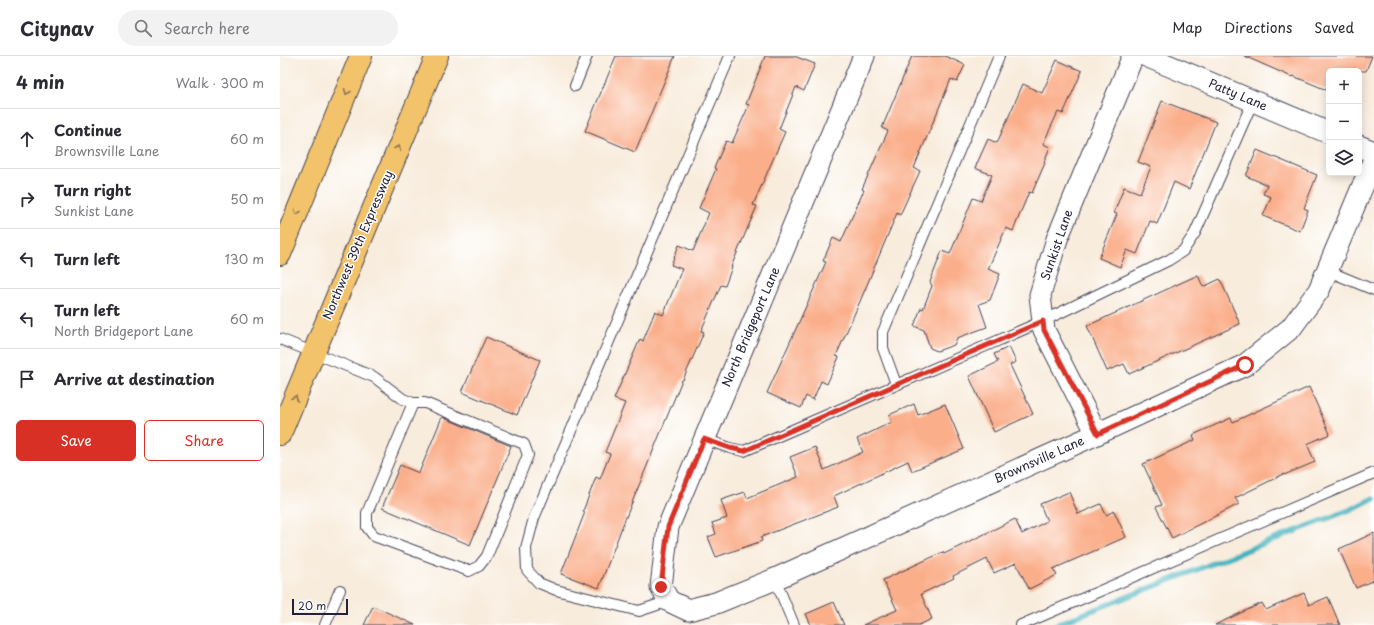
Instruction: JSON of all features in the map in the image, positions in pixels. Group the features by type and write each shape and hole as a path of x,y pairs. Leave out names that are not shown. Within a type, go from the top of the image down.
{"highway":[{"path":"280,254 362,56"},
{"name":"Northwest 39th Expressway","path":"280,434 437,56"}],"street":[{"name":"North Bridgeport Lane","path":"669,601 661,587 668,527 864,56"},
{"name":"Sunkist Lane","path":"1098,434 1044,330 1040,295 1057,238 1133,56"},
{"name":"Patty Lane","path":"1146,56 1326,132"},
{"path":"1362,147 1374,152"},
{"name":"Brownsville Lane","path":"669,601 688,610 716,603 775,579 1098,434 1245,365 1291,328 1319,290 1374,159"}],"lane":[{"path":"574,86 587,56"},
{"path":"669,601 639,612 556,590 540,583 527,570 526,548 534,518 730,56"},
{"path":"896,384 883,348 883,332 999,56"},
{"path":"704,439 744,451 1043,321 1169,260 1183,251 1195,233 1252,101"},
{"path":"1328,271 1374,290"},
{"path":"280,339 374,377 403,399 413,403 425,403 524,444 528,455 487,556 479,566 469,571 374,536 367,527 367,513 413,403"},
{"path":"1021,625 1374,472"},
{"path":"775,579 794,625"},
{"path":"325,625 340,590"}],"building":[{"path":"616,56 675,56 635,152 585,131"},
{"path":"765,56 794,56 815,64 804,91 796,87 779,129 785,132 753,205 757,206 731,267 725,286 721,285 701,331 704,332 682,380 622,527 599,588 561,574 585,512 583,511 596,477 600,479 610,454 605,452 625,403 614,399 640,339 643,341 655,311 663,315 682,269 671,265 679,245 693,251 709,213 699,208 726,141 732,143 749,105 746,104"},
{"path":"912,56 945,56 965,65 957,82 951,79 914,168 920,171 900,215 897,213 836,356 839,357 827,384 821,381 813,400 806,396 801,408 767,393 826,262 823,261 833,238 841,242 864,190 862,189 888,131 882,128"},
{"path":"1244,56 1372,56 1366,71 1362,71 1362,68 1326,68 1326,90 1293,76 1292,77"},
{"path":"1057,60 1082,71 1063,114 1058,112 1043,144 1050,147 1032,193 1029,192 1013,231 1006,228 988,269 1000,274 990,300 979,304 987,327 957,338 954,345 937,351 930,348 924,330 914,326 921,308 923,309 932,286 930,282 942,251 950,254 973,198 981,201 992,175 975,168 988,139 997,143 1023,84 1042,93"},
{"path":"1162,101 1216,122 1189,189 1174,182 1157,224 1150,221 1137,254 1127,250 1120,267 1099,258 1117,214 1114,213 1124,187 1140,193 1151,167 1138,162"},
{"path":"1257,150 1317,175 1304,208 1308,210 1300,231 1263,216 1271,197 1263,194 1267,185 1246,176"},
{"path":"1198,275 1203,287 1220,279 1240,324 1129,374 1124,364 1107,371 1087,326"},
{"path":"486,337 540,360 517,415 462,392"},
{"path":"1009,347 1016,362 1010,365 1033,414 994,432 969,376 998,362 994,354"},
{"path":"1309,387 1330,434 1307,444 1315,462 1284,474 1235,498 1239,504 1172,538 1156,507 1162,505 1143,464 1195,440 1193,435 1231,418 1233,422"},
{"path":"914,404 918,415 945,404 964,449 912,471 908,461 834,496 838,507 761,537 762,541 716,557 708,537 716,534 712,523 727,518 721,500 745,492 747,498 798,477 790,457 815,447 824,470 863,452 857,439 892,422 889,415"},
{"path":"442,417 511,446 470,545 382,508 400,465 419,473"},
{"path":"1069,492 1078,514 1101,504 1106,515 1114,511 1126,537 1053,569 1057,575 1029,589 1016,563 994,573 987,559 953,576 954,578 921,594 932,619 919,625 863,625 897,610 883,580 943,552 944,554 1015,519 1022,534 1047,521 1040,504"},
{"path":"1374,533 1374,580 1356,588 1339,549"},
{"path":"1304,593 1309,605 1328,597 1340,625 1215,625 1262,603 1266,610"},
{"path":"834,602 844,625 811,625 806,614"},
{"path":"373,606 415,625 364,625"}],"waterway":[{"path":"1055,625 1352,509 1374,498"}],"route":[{"path":"661,587 668,527 704,439 744,451 1043,321 1044,330 1098,434 1245,365"}]}
